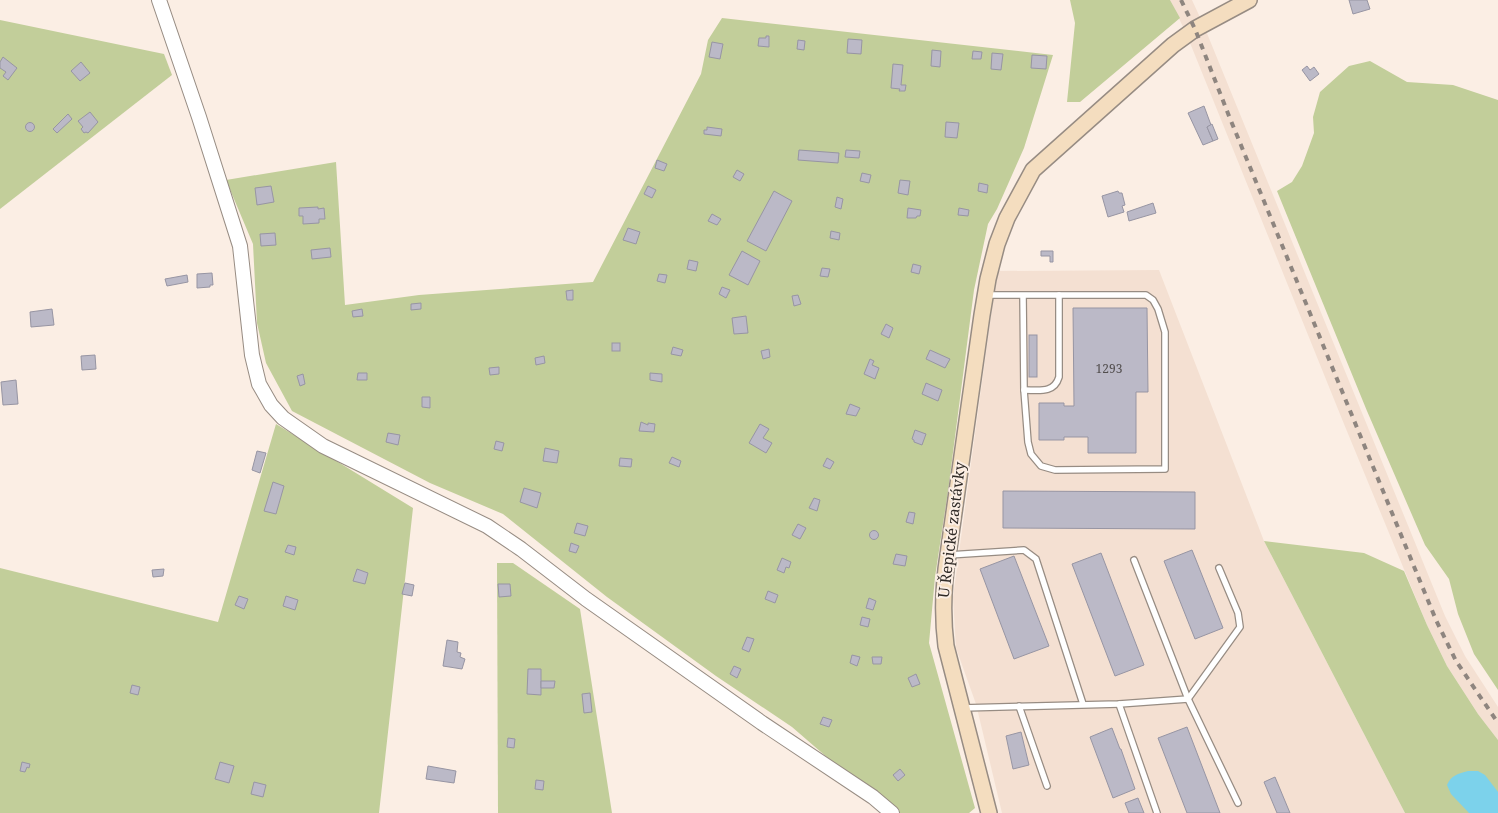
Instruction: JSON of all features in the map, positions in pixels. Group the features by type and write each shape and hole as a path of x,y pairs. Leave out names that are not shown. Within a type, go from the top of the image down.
{"main road":[{"name":"U Řepické zastávky","path":"989,813 961,708 946,646 942,620 943,588 986,295 997,244 1007,218 1033,170 1166,51 1195,29 1248,0"}],"street":[{"path":"159,0 200,117 240,246 252,355 259,384 271,405 283,418 323,446 421,493 494,531 521,549 586,599 873,797 892,813"}],"lane":[{"path":"986,295 1023,295 1146,295 1153,300 1158,309 1165,332 1165,469 1055,470 1041,466 1031,454 1024,390 1023,295"},
{"path":"1024,390 1050,390 1057,384 1059,377 1059,295"},
{"path":"948,555 1024,550 1036,559 1083,704"},
{"path":"1134,560 1188,699 1238,803"},
{"path":"1188,699 1240,627 1238,613 1219,568"},
{"path":"961,708 1119,704 1188,699"},
{"path":"1119,704 1157,813"},
{"path":"1019,706 1047,786"}],"shaded area":[{"path":"1170,0 1192,0 1204,26 1445,616 1465,656 1498,707 1498,740 1478,714 1447,666 1427,625 1186,33"},
{"path":"1159,270 1264,541 1405,813 1002,813 976,704 956,648 953,597 997,271"}],"green space":[{"path":"1070,0 1170,0 1180,18 1080,102 1067,102 1075,23"},
{"path":"722,18 1053,55 1024,148 997,209 988,224 974,290 935,577 929,643 975,808 969,813 898,813 873,797 792,727 716,676 607,597 503,514 430,483 292,411 266,363 257,323 253,244 226,180 336,162 345,305 419,295 593,282 701,74 708,40"},
{"path":"0,20 164,54 172,75 0,209"},
{"path":"1370,61 1407,82 1453,85 1498,100 1498,690 1474,654 1458,614 1449,579 1425,545 1367,411 1277,191 1292,182 1302,166 1314,133 1313,117 1320,92 1349,66"},
{"path":"276,424 413,508 379,813 0,813 0,568 218,622"},
{"path":"1264,541 1364,553 1404,571 1447,666 1478,714 1498,740 1498,813 1405,813"},
{"path":"497,563 513,563 580,609 612,813 498,813"}],"water":[{"path":"1468,771 1478,771 1485,775 1498,792 1498,813 1469,813 1451,794 1447,785 1451,779 1455,775"}],"building":[{"path":"1349,0 1367,0 1370,9 1353,14"},
{"path":"766,36 769,36 769,47 758,46 759,38 766,38"},
{"path":"848,39 862,40 861,54 847,53"},
{"path":"798,40 805,41 804,50 797,49"},
{"path":"712,42 723,44 720,59 709,57"},
{"path":"932,50 941,51 940,67 931,66"},
{"path":"973,51 982,52 981,59 972,59"},
{"path":"992,53 1003,54 1001,70 991,69"},
{"path":"1032,55 1047,56 1046,69 1031,68"},
{"path":"3,57 17,68 8,80 3,76 6,72 0,68 0,62"},
{"path":"81,62 90,73 80,81 71,71"},
{"path":"893,64 903,65 901,85 906,85 905,91 891,88"},
{"path":"1307,66 1310,70 1314,67 1319,74 1310,81 1302,70"},
{"path":"1204,106 1211,125 1207,127 1213,141 1203,145 1188,113"},
{"path":"90,112 98,122 88,133 84,133 81,129 83,127 78,121"},
{"path":"68,114 72,119 57,133 53,129"},
{"path":"30,122 35,127 30,132 25,127"},
{"path":"946,122 959,123 957,138 945,137"},
{"path":"1212,124 1218,139 1213,141 1207,127"},
{"path":"707,127 722,129 721,136 704,134 704,130 707,130"},
{"path":"799,150 839,153 838,163 798,160"},
{"path":"846,150 860,151 859,158 845,157"},
{"path":"657,160 667,164 664,171 655,168"},
{"path":"737,170 744,174 740,181 733,177"},
{"path":"862,173 871,175 869,183 860,181"},
{"path":"900,180 910,181 908,195 898,193"},
{"path":"979,183 988,185 987,193 978,191"},
{"path":"271,186 274,202 257,205 255,188"},
{"path":"648,186 656,190 652,198 644,194"},
{"path":"774,191 792,201 766,251 747,241"},
{"path":"1118,191 1122,193 1125,205 1122,206 1124,212 1108,217 1102,196"},
{"path":"837,197 843,199 841,209 835,207"},
{"path":"1153,203 1156,213 1129,221 1127,212"},
{"path":"318,207 318,209 324,208 325,219 319,219 319,223 303,224 303,216 299,216 299,208"},
{"path":"908,208 921,210 920,216 907,218"},
{"path":"959,208 969,210 968,216 958,215"},
{"path":"712,214 721,219 717,225 708,221"},
{"path":"628,228 640,232 636,244 623,240"},
{"path":"831,231 840,233 839,240 830,238"},
{"path":"275,233 276,245 261,246 260,234"},
{"path":"330,248 331,257 312,259 311,250"},
{"path":"742,251 760,261 748,285 729,275"},
{"path":"1041,251 1053,251 1053,262 1050,262 1050,256 1041,256"},
{"path":"689,260 698,262 696,271 687,269"},
{"path":"913,264 921,266 919,274 911,272"},
{"path":"822,268 830,269 828,277 820,276"},
{"path":"212,273 213,285 197,288 197,274"},
{"path":"659,274 667,275 665,283 657,281"},
{"path":"187,275 188,282 167,286 165,279"},
{"path":"722,287 730,290 726,298 719,294"},
{"path":"573,290 573,300 567,300 566,291"},
{"path":"798,295 801,304 794,306 792,296"},
{"path":"421,303 421,309 411,310 411,304"},
{"path":"1073,308 1147,308 1148,392 1136,392 1136,453 1088,453 1088,437 1064,437 1064,440 1039,440 1039,403 1064,403 1064,406 1074,406"},
{"path":"52,309 54,325 31,327 30,312"},
{"path":"362,309 363,316 353,317 352,311"},
{"path":"746,316 748,333 734,334 732,318"},
{"path":"886,324 893,328 889,338 881,334"},
{"path":"1029,335 1037,335 1037,377 1029,377"},
{"path":"612,343 620,343 620,351 612,351"},
{"path":"673,347 683,350 681,356 671,354"},
{"path":"769,349 770,357 763,359 761,351"},
{"path":"930,350 950,359 945,368 926,359"},
{"path":"95,355 96,369 82,370 81,356"},
{"path":"544,356 545,363 536,365 535,358"},
{"path":"870,359 874,361 872,365 879,368 875,379 864,374"},
{"path":"499,367 499,374 490,375 489,368"},
{"path":"358,373 367,373 367,380 357,380"},
{"path":"650,373 662,374 662,382 650,380"},
{"path":"303,374 305,384 300,386 297,376"},
{"path":"16,380 18,404 3,405 1,382"},
{"path":"926,383 942,390 938,401 922,394"},
{"path":"422,397 430,397 430,408 422,407"},
{"path":"850,404 860,408 856,416 846,414"},
{"path":"641,422 648,425 648,423 655,424 654,432 639,431"},
{"path":"760,424 769,429 763,438 772,443 766,453 749,443"},
{"path":"915,430 926,434 922,445 914,442 912,439"},
{"path":"388,433 400,435 398,445 386,442"},
{"path":"496,441 504,443 502,451 494,449"},
{"path":"545,448 559,451 557,463 543,461"},
{"path":"257,451 266,453 260,473 252,470"},
{"path":"672,457 681,461 679,467 669,463"},
{"path":"620,458 632,459 631,467 619,466"},
{"path":"827,458 834,462 830,469 823,466"},
{"path":"273,482 284,486 276,514 264,511"},
{"path":"524,488 541,493 537,508 520,502"},
{"path":"1003,491 1195,492 1195,529 1003,528"},
{"path":"814,498 820,500 817,511 809,508"},
{"path":"909,512 915,513 913,524 906,522"},
{"path":"577,523 588,526 585,536 574,533"},
{"path":"798,524 806,528 800,539 792,535"},
{"path":"874,530 879,535 874,540 869,535"},
{"path":"571,543 579,546 576,553 569,551"},
{"path":"288,545 296,547 294,555 285,552"},
{"path":"1192,550 1223,628 1195,639 1164,561"},
{"path":"1101,553 1144,665 1115,676 1072,564"},
{"path":"896,554 907,556 905,566 893,564"},
{"path":"1014,556 1049,646 1014,659 980,569"},
{"path":"782,558 791,562 789,568 786,567 784,573 777,570"},
{"path":"164,569 163,576 153,577 152,570"},
{"path":"357,569 368,573 365,584 353,581"},
{"path":"405,583 414,585 412,596 402,594"},
{"path":"498,584 510,584 511,596 499,597"},
{"path":"768,591 778,595 775,603 765,599"},
{"path":"239,596 248,599 244,609 235,605"},
{"path":"286,596 298,600 295,610 283,606"},
{"path":"869,598 876,601 873,610 866,608"},
{"path":"862,617 870,619 868,627 860,625"},
{"path":"747,637 754,639 749,652 742,649"},
{"path":"447,640 458,642 457,652 461,653 460,657 465,659 462,669 443,666"},
{"path":"852,655 860,657 857,666 850,663"},
{"path":"872,657 882,657 881,664 873,664"},
{"path":"734,666 741,669 737,678 730,674"},
{"path":"528,669 541,669 541,695 527,694"},
{"path":"916,674 920,684 912,687 908,678"},
{"path":"541,681 555,681 554,688 541,688"},
{"path":"132,685 140,687 138,695 130,693"},
{"path":"590,693 592,712 584,713 582,694"},
{"path":"823,717 832,720 829,727 820,724"},
{"path":"1187,727 1220,813 1187,813 1158,738"},
{"path":"1112,728 1135,789 1113,798 1090,737"},
{"path":"1021,732 1029,765 1013,769 1006,736"},
{"path":"508,738 515,739 514,748 507,747"},
{"path":"22,762 30,764 25,772 20,771"},
{"path":"220,762 234,766 229,783 215,779"},
{"path":"428,766 456,771 454,783 426,779"},
{"path":"900,769 905,775 898,781 893,775"},
{"path":"1275,777 1290,813 1277,813 1264,782"},
{"path":"536,780 544,781 543,790 535,789"},
{"path":"254,782 266,785 263,797 251,794"},
{"path":"1138,798 1144,813 1129,813 1125,803"}],"railway":[{"path":"1181,0 1195,29 1436,620 1456,661 1498,723"}]}
